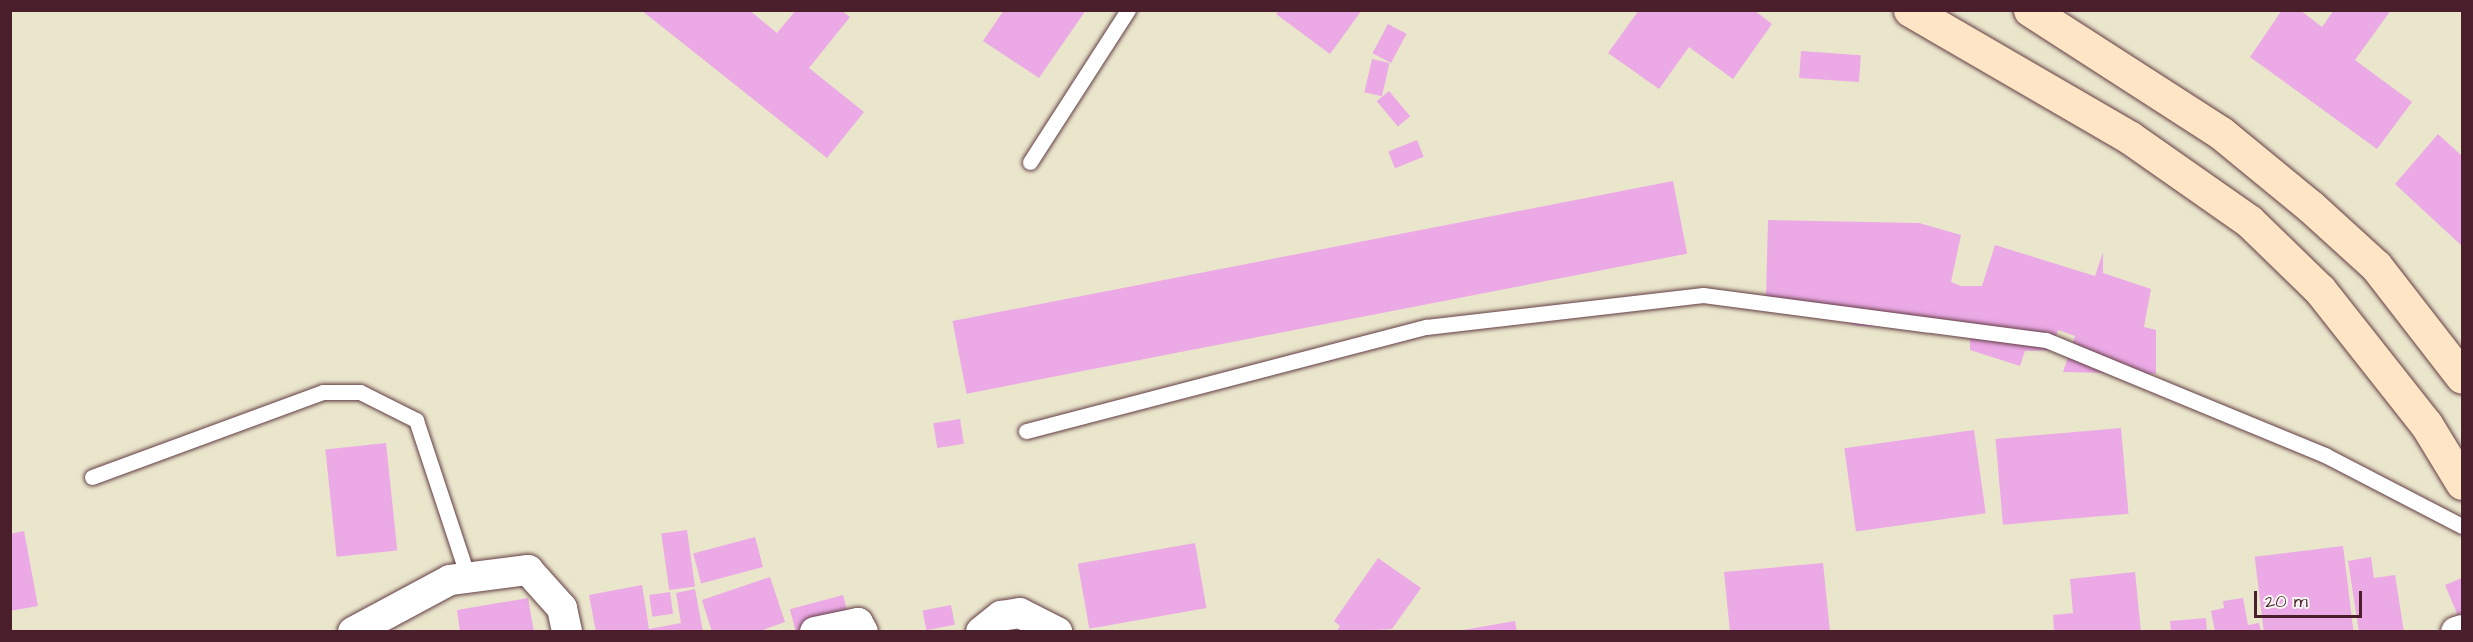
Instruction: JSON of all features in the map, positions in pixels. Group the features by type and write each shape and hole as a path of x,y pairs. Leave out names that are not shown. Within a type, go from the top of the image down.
{"main road":[{"path":"1910,10 2129,136 2248,221 2341,315 2426,424 2463,483"},
{"path":"2030,10 2221,133 2310,206 2376,266 2463,376"}],"street":[{"path":"353,632 450,580 528,570 562,608 567,632"},
{"path":"981,632 1001,616 1020,613 1057,632"},
{"path":"815,632 858,623 863,632"},
{"path":"2456,632 2463,630"}],"lane":[{"path":"1030,162 1128,10"},
{"path":"1026,431 1426,327 1703,296 2046,340 2325,455 2463,526"},
{"path":"92,477 323,392 360,392 416,420 468,577"}],"building":[{"path":"641,10 749,10 777,33 796,10 841,10 850,17 809,68 864,112 827,158"},
{"path":"1004,10 1086,10 1039,78 983,41"},
{"path":"1279,10 1362,10 1330,54 1276,14"},
{"path":"1639,10 1754,10 1772,24 1733,79 1689,47 1659,89 1608,53"},
{"path":"2282,10 2300,10 2322,27 2334,10 2391,10 2355,60 2412,102 2377,149 2250,57"},
{"path":"1388,24 1407,34 1391,63 1373,53"},
{"path":"1801,51 1861,55 1859,82 1799,78"},
{"path":"1372,59 1390,63 1382,96 1364,92"},
{"path":"1389,91 1410,116 1398,127 1377,101"},
{"path":"2438,134 2462,156 2462,246 2395,184"},
{"path":"1417,140 1424,157 1395,168 1388,152"},
{"path":"1673,181 1687,254 967,394 952,321"},
{"path":"1768,220 1919,223 1961,235 1951,282 1961,286 1982,286 1995,245 2095,276 2103,252 2103,273 2151,289 2144,327 2156,330 2156,374 2063,372 2075,336 2058,330 2052,350 2025,351 2020,366 1970,350 1970,328 1858,326 1766,297"},
{"path":"960,419 964,444 937,448 933,423"},
{"path":"2121,428 2128,514 2003,525 1995,439"},
{"path":"1974,430 1986,513 1856,531 1844,448"},
{"path":"386,443 397,550 337,557 325,449"},
{"path":"687,530 695,586 669,590 661,534"},
{"path":"24,531 38,606 10,611 10,534"},
{"path":"755,537 763,567 701,584 693,554"},
{"path":"1195,543 1206,608 1089,629 1078,564"},
{"path":"2343,546 2354,632 2264,632 2255,557"},
{"path":"2371,557 2374,578 2395,575 2404,632 2359,632 2348,561"},
{"path":"1378,558 1421,588 1392,629 1336,632 1340,626 1334,621"},
{"path":"1823,563 1830,632 1730,632 1724,572"},
{"path":"2135,572 2141,632 2054,632 2053,615 2073,613 2070,579"},
{"path":"770,577 785,622 757,632 712,632 702,600"},
{"path":"2462,578 2462,614 2458,616 2445,585"},
{"path":"642,585 649,629 681,623 676,593 695,589 703,632 596,632 589,595"},
{"path":"670,592 673,614 652,617 649,595"},
{"path":"843,595 849,618 796,632 790,609"},
{"path":"528,598 534,632 460,632 457,610"},
{"path":"2243,598 2248,625 2259,623 2261,632 2215,632 2211,611 2224,608 2223,601"},
{"path":"951,605 955,625 926,630 923,611"},
{"path":"2206,618 2207,632 2171,632 2170,621"},
{"path":"1515,621 1517,632 1463,632 1463,630"}]}
